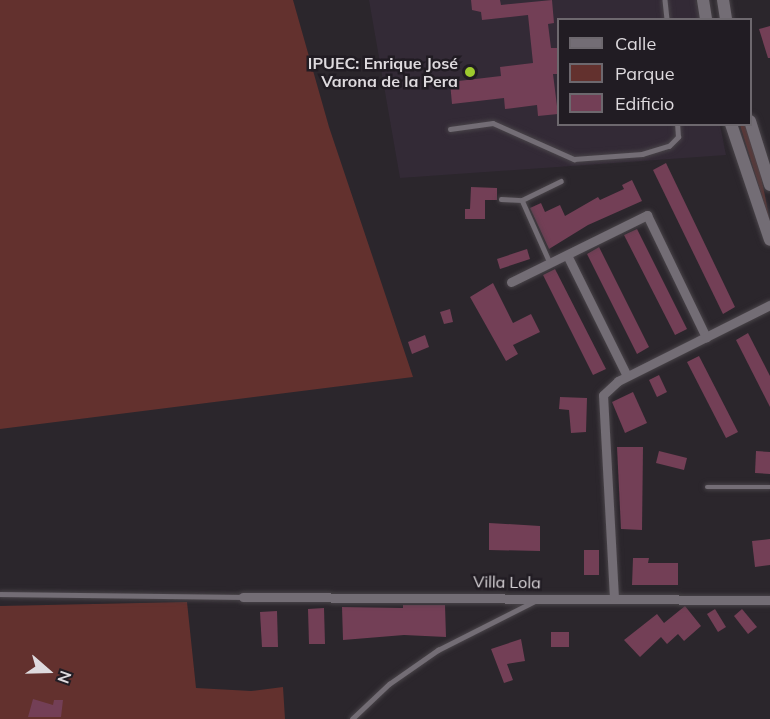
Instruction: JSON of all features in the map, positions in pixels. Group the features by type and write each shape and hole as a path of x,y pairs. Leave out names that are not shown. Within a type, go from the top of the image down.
{"main road":[{"path":"703,0 706,18"},
{"path":"723,0 726,18"},
{"path":"733,126 770,240"},
{"path":"752,126 770,185"}],"street":[{"path":"511,282 647,215 706,337"},
{"path":"567,255 627,376"},
{"path":"614,598 601,402 609,388 627,376 770,305"},
{"name":"Villa Lola","path":"243,597 770,600"}],"lane":[{"path":"665,0 667,18"},
{"path":"450,129 493,123 573,159 642,154 669,146 678,137 677,126"},
{"path":"501,199 522,200 561,181"},
{"path":"522,200 550,263"},
{"path":"707,487 770,487"},
{"path":"0,594 243,597"},
{"path":"352,719 389,684 438,650 542,597"}],"shaded area":[{"name":"IPUEC: Enrique José Varona de la Pera","path":"369,0 696,0 700,18 557,18 557,126 720,126 726,155 400,178"}],"green space":[{"path":"0,0 293,0 329,127 413,377 0,429"},
{"path":"740,126 745,126 761,176 770,222"},
{"path":"187,602 196,688 251,691 283,687 285,719 0,719 0,606"}],"building":[{"path":"471,0 500,0 501,5 552,0 554,23 548,24 551,48 557,48 557,74 553,74 557,114 538,116 537,105 505,109 504,98 452,104 450,82 501,76 500,67 533,63 528,15 482,20 481,12 472,10"},
{"path":"770,26 770,58 768,58 759,29"},
{"path":"666,163 735,307 723,314 653,170"},
{"path":"632,180 642,201 588,225 549,249 530,208 541,203 545,212 560,205 565,216 598,197 600,200 624,189 622,185"},
{"path":"471,187 497,188 497,200 485,200 485,219 465,219 465,209 470,209"},
{"path":"637,229 687,329 675,335 624,235"},
{"path":"599,247 649,347 637,354 587,254"},
{"path":"527,249 530,259 500,269 497,259"},
{"path":"555,269 606,369 593,375 543,275"},
{"path":"493,283 513,323 531,314 540,332 513,345 518,354 506,361 470,297"},
{"path":"450,309 453,322 444,324 440,312"},
{"path":"748,333 770,376 770,407 736,340"},
{"path":"425,335 429,347 412,354 408,342"},
{"path":"699,356 738,432 726,438 687,362"},
{"path":"659,375 667,392 657,397 649,380"},
{"path":"633,392 647,423 625,433 612,402"},
{"path":"560,397 587,398 586,432 571,433 569,410 559,409"},
{"path":"617,447 643,447 642,530 621,529"},
{"path":"659,451 687,458 684,470 656,463"},
{"path":"756,451 770,452 770,474 755,473"},
{"path":"489,523 540,526 540,551 489,550"},
{"path":"770,539 770,565 755,567 752,541"},
{"path":"584,550 599,550 599,575 584,575"},
{"path":"633,558 649,558 648,563 678,563 678,585 632,585"},
{"path":"403,605 445,605 446,637 404,635 343,640 342,607 403,608"},
{"path":"685,606 701,626 684,641 678,634 667,644 661,637 640,657 624,640 657,614 664,623"},
{"path":"324,608 325,644 309,644 308,609"},
{"path":"715,609 726,627 718,632 707,614"},
{"path":"742,609 757,627 748,634 734,616"},
{"path":"277,611 278,647 262,647 260,612"},
{"path":"551,632 569,632 569,647 551,647"},
{"path":"521,639 525,661 507,664 513,680 504,683 491,649"},
{"path":"33,699 53,705 54,700 63,700 61,717 28,717"}],"place":[{"name":"IPUEC: Enrique José Varona de la Pera","path":"470,72"}]}
